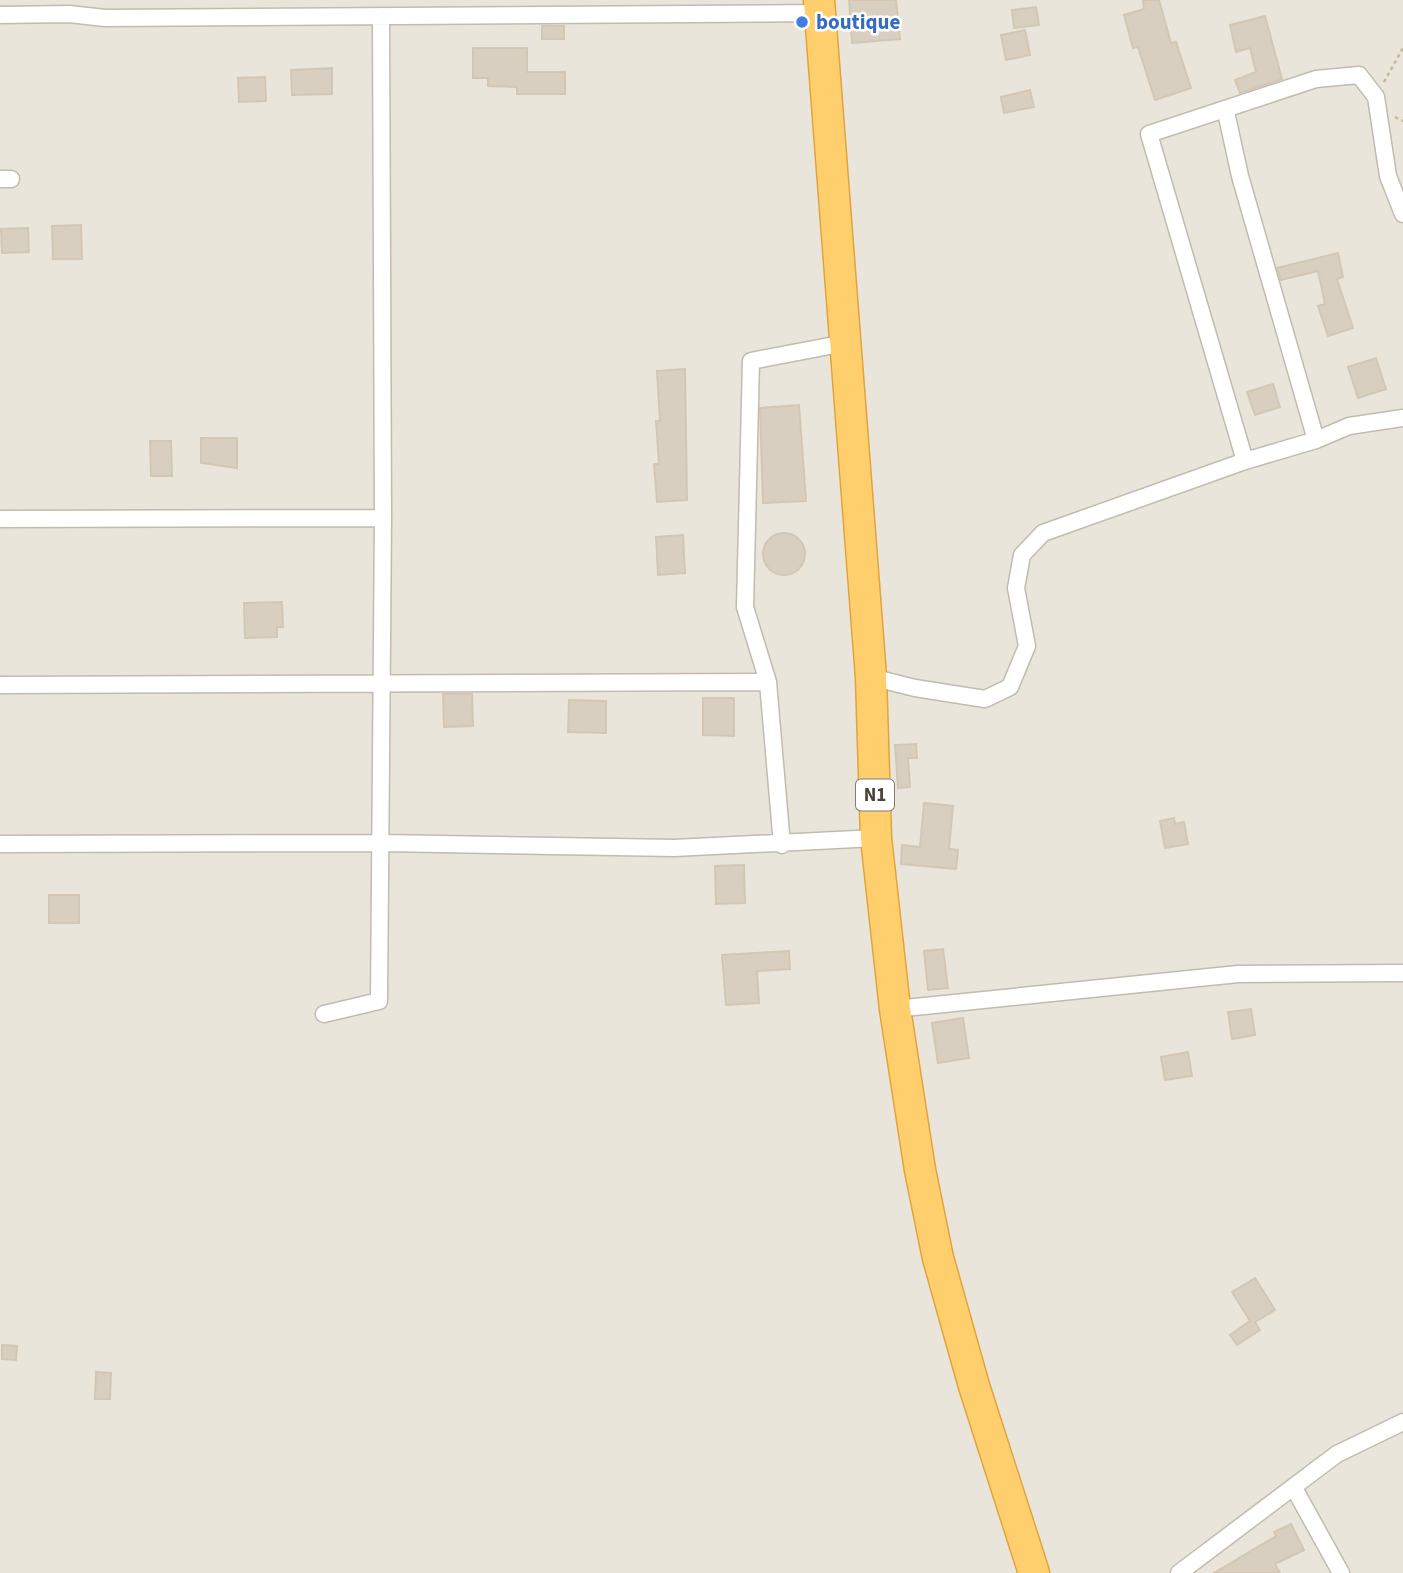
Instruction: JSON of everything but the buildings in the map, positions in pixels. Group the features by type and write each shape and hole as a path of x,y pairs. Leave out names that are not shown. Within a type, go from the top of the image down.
{"highway":[{"name":"N1","path":"819,7 872,677 876,838 895,1009 920,1170 938,1258 1034,1573"}],"street":[{"path":"0,15 69,14 105,18 380,16 400,8 819,7"},
{"path":"324,1014 379,1001 383,843 380,16"},
{"path":"1245,461 1149,134 1226,112 1316,79 1359,75 1376,97 1388,176 1403,214"},
{"path":"1226,112 1240,176 1316,440"},
{"path":"782,845 768,682 746,607 751,361 845,343"},
{"path":"872,677 915,688 985,699 1010,687 1027,646 1016,588 1022,555 1043,533 1245,461 1316,440 1349,426 1403,418"},
{"path":"0,519 383,519"},
{"path":"0,685 768,682"},
{"path":"0,844 383,843 674,848 782,845 876,838"},
{"path":"895,1009 1238,974 1403,973"},
{"path":"1179,1573 1337,1454 1403,1422"},
{"path":"1294,1488 1341,1573"}],"path":[{"path":"1376,97 1403,48"}],"shaded area":[{"path":"0,0 1403,0 1403,1573 0,1573"}],"place":[{"name":"boutique","path":"802,22"}]}
